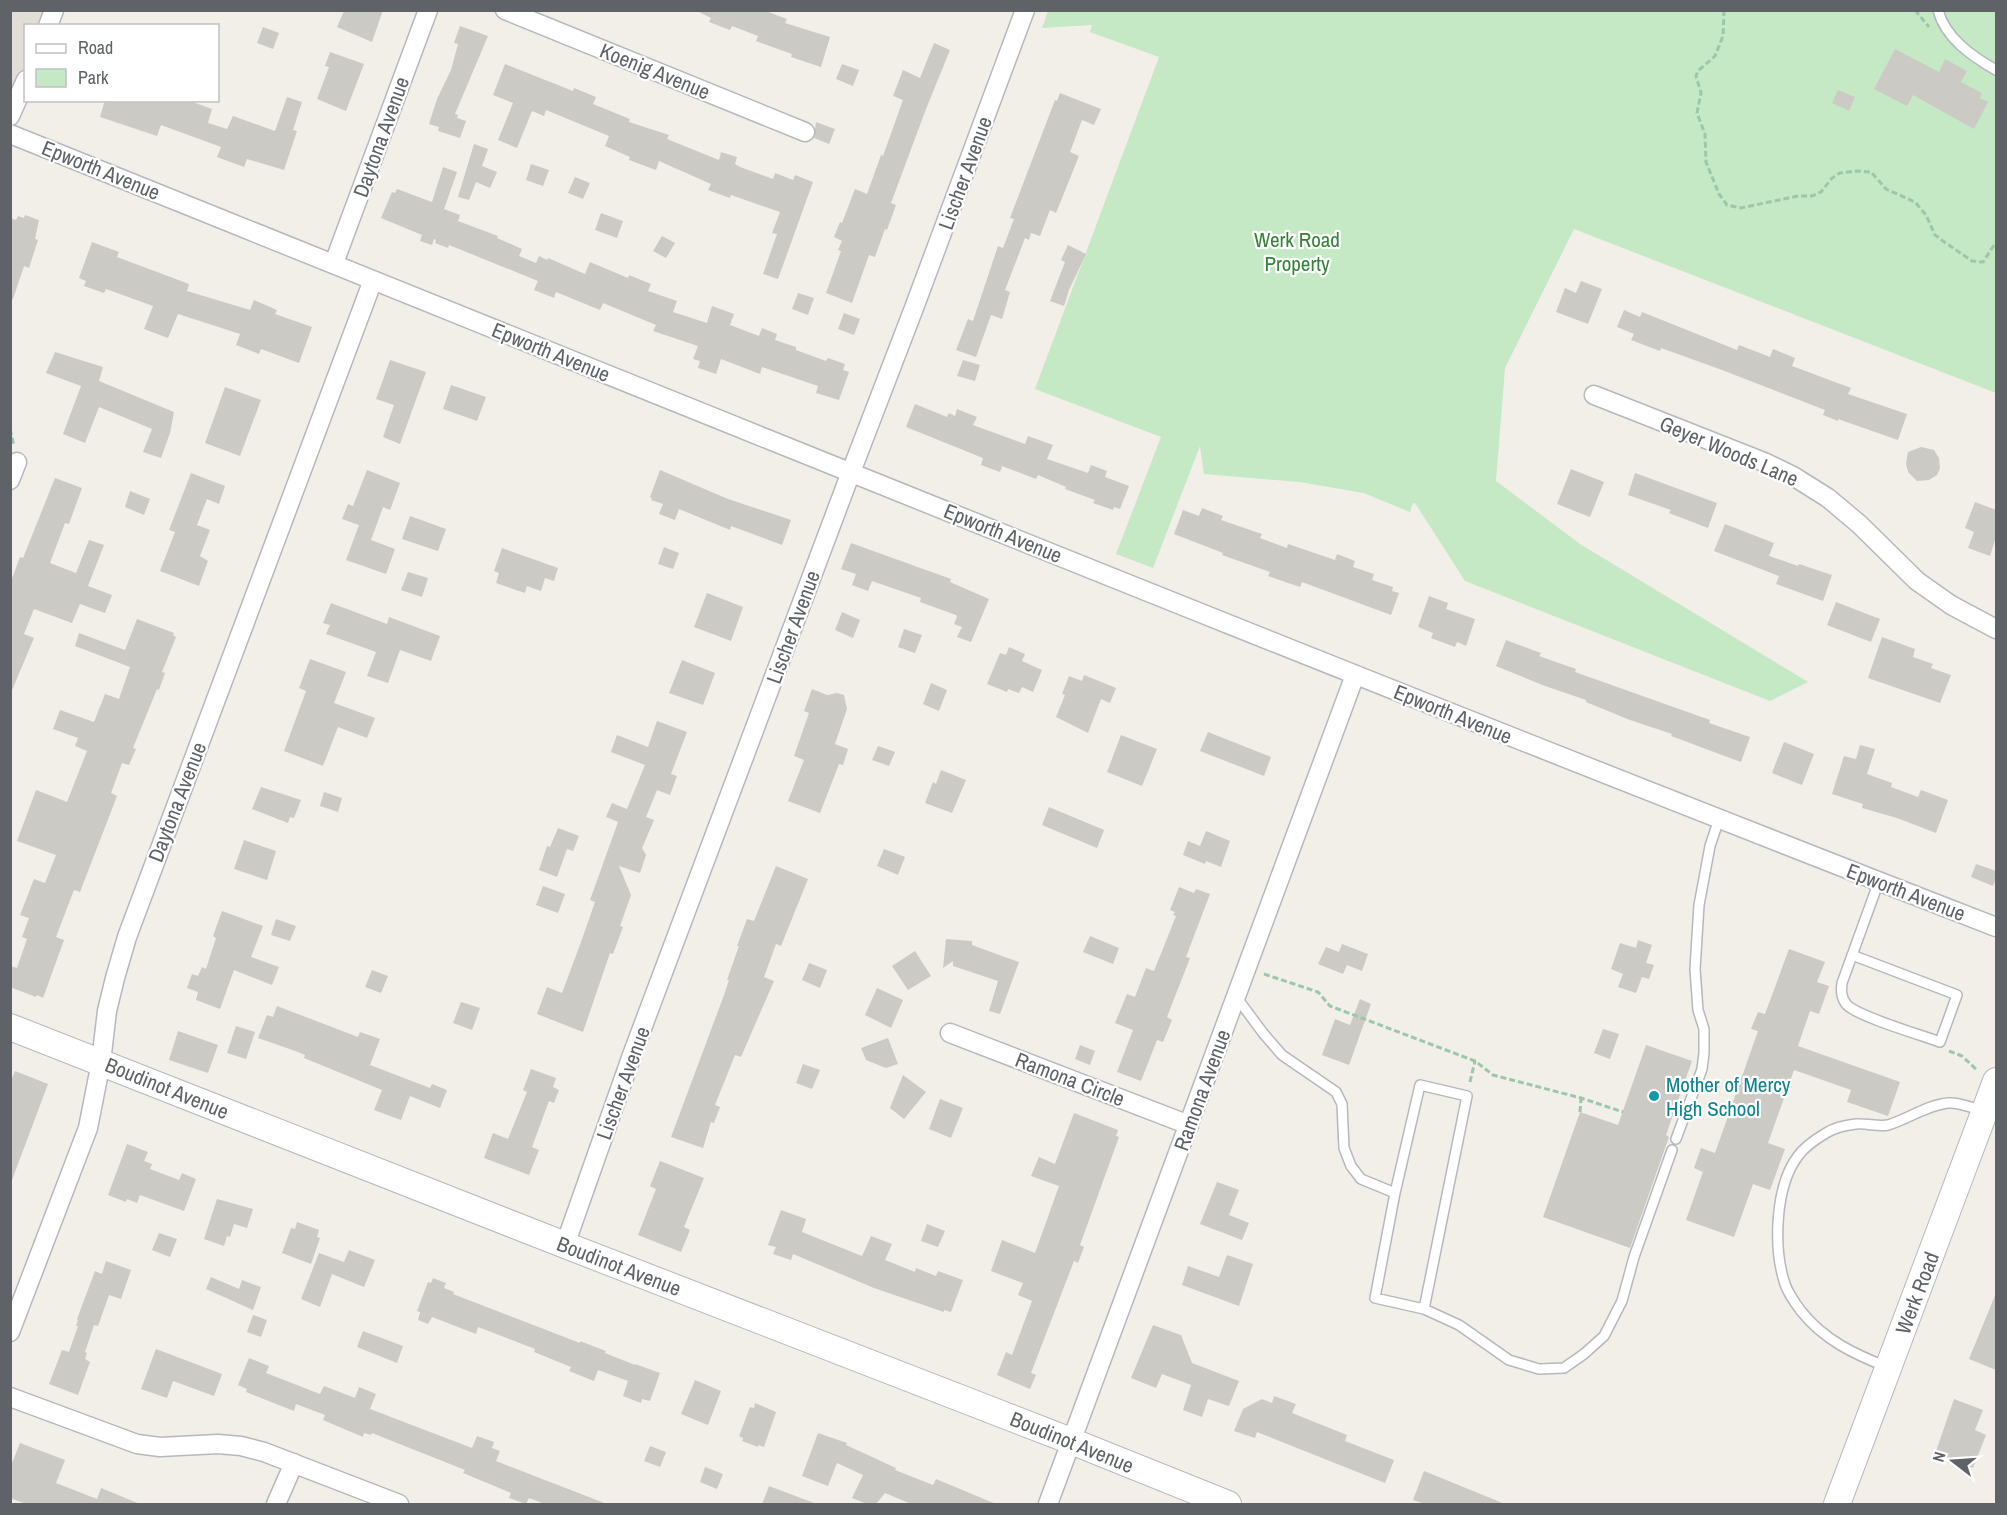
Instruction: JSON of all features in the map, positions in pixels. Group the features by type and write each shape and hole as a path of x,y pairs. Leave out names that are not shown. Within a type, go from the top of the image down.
{"street":[{"name":"Daytona Avenue","path":"334,263 428,10"},
{"name":"Koenig Avenue","path":"505,10 805,132"},
{"name":"Lischer Avenue","path":"565,1245 632,1055 1024,10"},
{"path":"10,116 24,84"},
{"name":"Epworth Avenue","path":"10,134 1355,675 1996,927"},
{"name":"Daytona Avenue","path":"10,1332 88,1128 101,1062 107,1011 114,978 127,937 373,280"},
{"name":"Geyer Woods Lane","path":"1594,396 1764,462 1793,476 1828,498 1859,524 1917,581 1951,605 1996,629"},
{"path":"10,480 17,462"},
{"name":"Ramona Avenue","path":"1048,1504 1355,675"},
{"name":"Boudinot Avenue","path":"10,1027 1228,1504"},
{"name":"Ramona Circle","path":"950,1033 1190,1125"},
{"name":"Werk Road","path":"1837,1504 1995,1084"},
{"path":"10,1397 136,1444 160,1447 218,1444 242,1446 264,1452 399,1504"},
{"path":"276,1504 294,1463"}],"lane":[{"path":"1938,10 1942,22 1954,39 1996,70"},
{"path":"1676,1139 1702,1069 1704,1029 1698,1010 1695,969 1699,904 1710,846 1719,819"},
{"path":"1852,955 1957,995 1940,1042 1861,1013 1847,1005 1841,995 1842,983 1852,955 1879,881"},
{"path":"1237,998 1282,1055 1336,1092 1342,1104 1344,1148 1351,1166 1361,1179 1395,1193"},
{"path":"1424,1309 1467,1096 1420,1085 1395,1193 1375,1298 1424,1309 1459,1325 1509,1360 1539,1369 1564,1368 1604,1336 1622,1301 1634,1257 1672,1149"},
{"path":"1889,1368 1840,1346 1818,1330 1785,1286 1779,1260 1777,1232 1779,1206 1788,1177 1797,1156 1810,1143 1828,1131 1856,1124 1887,1125 1948,1102 1985,1112"}],"path":[{"path":"1724,10 1723,36 1715,56 1696,76 1701,93 1697,113 1705,134 1706,162 1723,202 1733,208 1741,208 1798,196 1812,196 1821,192 1832,178 1840,173 1871,172 1886,189 1915,202 1926,215 1935,235 1972,261 1983,262 1996,242"},
{"path":"1248,968 1318,992 1330,1006 1475,1061 1493,1075 1581,1098 1623,1112"},
{"path":"1940,1042 1946,1050 1962,1056 1995,1084"},
{"path":"1467,1096 1475,1061"},
{"path":"1580,1112 1581,1098"}],"shaded area":[{"path":"11,11 54,11 48,24 24,24 24,83 11,116"}],"green space":[{"name":"Werk Road Property","path":"1048,11 1996,11 1996,393 1574,229 1505,368 1496,481 1580,544 1808,682 1770,701 1465,581 1415,503 1410,512 1364,493 1300,482 1204,474 1200,446 1153,568 1116,554 1161,437 1035,389 1159,57 1090,32 1092,25 1042,28"}],"building":[{"path":"383,10 372,42 337,27 344,11"},
{"path":"695,10 763,10 787,19 785,23 830,37 821,67 791,57 792,54 756,41 758,36 732,26 730,30 709,22 711,18"},
{"path":"460,26 488,36 455,114 458,115 457,118 466,121 460,138 438,131 439,127 429,124 437,99 451,70 458,44 454,43"},
{"path":"263,27 279,33 273,49 257,43"},
{"path":"934,43 950,50 891,203 896,205 887,230 885,229 875,257 869,255 852,303 826,293 841,251 838,250 842,241 834,237 855,189 867,194 881,155 883,156 903,100 893,96 903,70 920,78"},
{"path":"1895,49 1939,72 1945,59 1967,71 1961,82 1982,93 1980,98 1988,102 1974,129 1913,95 1907,106 1874,89"},
{"path":"330,52 364,64 346,111 317,99 329,67 325,66"},
{"path":"505,64 573,91 574,88 596,97 593,104 630,119 629,122 669,135 667,139 719,160 721,152 737,157 735,164 740,167 773,179 775,173 793,180 795,175 813,182 778,279 763,274 777,234 772,233 780,212 731,195 730,198 708,190 711,184 659,161 656,170 629,160 630,157 605,146 609,136 546,110 544,116 532,111 517,148 498,140 513,103 493,95"},
{"path":"842,64 859,70 853,86 836,79"},
{"path":"1838,90 1855,97 1849,111 1832,103"},
{"path":"1060,93 1101,109 1094,125 1082,120 1070,152 1079,156 1056,213 1050,210 1040,236 1031,233 1029,240 1025,238 1005,290 1010,292 1002,319 991,315 976,357 956,350 968,319 973,321 998,246 1003,248 1014,219 1010,218 1055,100 1057,101"},
{"path":"287,97 302,102 293,130 297,131 284,170 247,159 244,167 217,157 221,147 161,125 157,136 100,117 104,102 193,102 212,109 208,123 227,129 233,116 275,131"},
{"path":"816,122 835,129 829,144 814,138"},
{"path":"474,144 488,149 482,166 497,172 490,188 476,182 469,200 458,197"},
{"path":"531,164 549,170 543,186 526,180"},
{"path":"443,167 457,172 444,209 460,215 458,221 498,236 497,238 522,249 519,256 536,263 539,256 547,260 548,258 585,274 590,262 628,278 629,275 651,284 648,291 677,301 673,312 707,323 712,306 734,314 730,325 759,336 762,328 777,334 775,340 796,347 796,350 826,361 828,358 845,364 843,370 849,372 839,400 816,393 818,386 762,367 760,374 721,359 716,374 698,368 700,361 693,359 698,346 653,331 656,325 603,303 600,310 556,292 554,298 534,290 538,281 449,245 448,248 435,243 434,239 432,245 420,241 422,235 381,218 392,192 395,193 397,189 432,202"},
{"path":"575,177 590,183 583,199 568,193"},
{"path":"601,213 623,221 617,238 595,230"},
{"path":"25,215 39,220 35,239 38,240 29,268 24,266 13,299 10,299 10,218 16,220 18,216 24,218"},
{"path":"662,236 675,243 666,258 653,251"},
{"path":"92,242 119,252 117,257 189,284 187,291 250,310 254,300 277,310 275,314 312,327 299,363 261,349 259,354 236,345 240,334 178,314 168,338 144,329 153,306 106,289 104,293 84,286 86,281 79,278"},
{"path":"1068,245 1086,254 1064,306 1050,301 1065,262 1061,260"},
{"path":"1581,281 1602,289 1588,324 1556,312 1565,288 1576,293"},
{"path":"798,293 814,298 808,315 792,309"},
{"path":"1624,310 1640,317 1642,312 1737,350 1739,345 1770,357 1773,349 1795,358 1792,366 1851,388 1848,394 1907,414 1898,440 1838,419 1838,421 1823,415 1825,410 1722,370 1631,340 1634,334 1617,327"},
{"path":"844,313 860,319 854,335 838,329"},
{"path":"55,352 103,367 99,381 174,412 170,433 161,458 143,452 152,429 99,407 85,443 63,434 81,386 46,373"},
{"path":"390,360 426,372 400,444 383,437 394,405 376,399"},
{"path":"963,360 980,365 975,381 957,376"},
{"path":"451,385 486,397 477,421 443,409"},
{"path":"225,387 261,400 240,456 205,443"},
{"path":"915,404 947,417 949,413 955,416 957,409 977,417 973,425 1025,444 1028,436 1053,445 1047,459 1088,473 1091,465 1107,471 1105,477 1129,486 1120,509 1114,507 1113,510 1093,503 1095,500 1065,489 1066,487 1038,475 1036,479 1002,466 1000,472 981,465 983,458 906,427"},
{"path":"1921,447 1934,450 1939,458 1940,468 1937,475 1929,480 1917,481 1908,472 1906,464 1908,452"},
{"path":"1571,469 1604,482 1590,517 1557,504"},
{"path":"367,470 400,483 390,510 383,507 371,540 395,549 386,574 346,560 359,525 342,519 348,504 353,506"},
{"path":"660,470 728,499 791,520 782,545 731,526 730,530 679,509 675,520 659,514 663,504 651,500 650,497"},
{"path":"191,473 225,486 219,504 207,499 197,525 210,530 200,556 208,561 199,586 160,571 175,532 169,530"},
{"path":"1635,473 1717,503 1708,528 1669,513 1671,510 1628,495"},
{"path":"55,478 82,488 69,524 65,523 50,563 76,573 89,540 104,545 88,586 112,595 105,613 80,604 72,623 34,609 24,634 34,638 10,695 10,584 20,557 23,558"},
{"path":"130,491 150,499 144,515 125,507"},
{"path":"1975,502 1996,510 1996,537 1990,556 1968,548 1974,532 1965,528"},
{"path":"1202,508 1223,516 1221,520 1262,534 1260,538 1287,548 1288,544 1335,560 1337,554 1355,561 1353,567 1374,574 1372,580 1393,587 1392,591 1399,593 1391,615 1302,582 1300,587 1268,576 1270,572 1222,555 1223,553 1174,534 1183,510 1199,516"},
{"path":"410,516 446,529 438,551 402,539"},
{"path":"1725,524 1774,543 1769,556 1832,575 1823,601 1776,584 1779,576 1714,551"},
{"path":"851,543 951,579 950,582 989,599 971,642 957,637 962,627 954,624 956,615 920,602 921,598 872,581 868,591 852,585 856,574 841,569"},
{"path":"664,547 679,553 673,569 658,564"},
{"path":"502,548 558,568 554,581 545,578 541,591 527,586 525,593 496,583 499,573 494,571"},
{"path":"408,572 428,578 422,597 401,590"},
{"path":"707,593 743,607 731,641 694,627"},
{"path":"1429,596 1448,603 1446,609 1475,619 1466,646 1457,642 1455,647 1431,638 1433,633 1418,627"},
{"path":"1836,602 1880,619 1871,642 1827,625"},
{"path":"331,603 387,624 389,617 440,636 431,661 400,650 388,683 367,676 376,652 326,634 330,625 323,623"},
{"path":"842,612 860,620 853,638 835,630"},
{"path":"137,619 174,633 176,637 162,672 165,673 159,690 157,689 133,748 136,749 129,765 122,763 111,793 117,796 80,892 74,890 56,937 64,940 43,998 37,995 36,997 10,987 10,966 17,968 27,939 22,937 29,918 20,915 34,879 45,883 56,855 17,841 36,790 67,802 87,751 75,746 78,738 53,729 60,710 94,722 105,694 119,699 130,667 75,646 79,633 125,650"},
{"path":"904,629 922,635 915,653 898,647"},
{"path":"1882,637 1915,649 1913,657 1933,664 1931,668 1951,675 1940,703 1868,678"},
{"path":"1506,640 1541,653 1539,656 1576,669 1575,672 1710,720 1709,723 1750,737 1741,762 1496,666"},
{"path":"1009,647 1025,654 1022,661 1042,670 1033,692 1022,687 1019,693 1008,689 1007,692 987,684 1000,653 1006,655"},
{"path":"310,659 346,672 334,703 375,718 367,738 338,727 323,766 284,751 306,691 299,688"},
{"path":"682,660 715,673 703,705 669,693"},
{"path":"1084,675 1116,688 1110,703 1101,699 1088,733 1056,717 1065,695 1062,694 1069,676 1082,681"},
{"path":"931,683 947,690 939,711 923,704"},
{"path":"812,689 827,695 837,693 844,695 847,709 835,744 848,749 843,765 839,764 820,813 788,801 804,760 794,756 809,713 804,711"},
{"path":"657,721 687,732 671,774 677,776 670,795 657,790 646,817 654,820 642,848 646,855 640,873 619,866 631,895 620,926 623,927 613,954 610,953 583,1032 537,1014 547,987 562,993 581,942 595,902 590,900 618,822 606,817 612,803 627,809 645,765 611,752 617,735 648,747"},
{"path":"1208,732 1271,757 1264,776 1200,751"},
{"path":"1121,735 1157,749 1142,786 1107,772"},
{"path":"1784,742 1814,754 1802,785 1772,773"},
{"path":"1860,745 1875,749 1867,774 1892,783 1891,787 1918,797 1921,790 1948,800 1936,833 1862,808 1863,804 1832,794 1844,756 1856,759"},
{"path":"878,746 895,752 889,766 872,760"},
{"path":"941,770 966,780 952,813 925,803 933,782 936,784"},
{"path":"261,787 301,800 294,818 290,817 288,823 252,809"},
{"path":"324,792 342,798 338,812 320,806"},
{"path":"1049,807 1104,830 1097,848 1042,825"},
{"path":"558,828 579,836 573,851 567,849 557,877 539,870 547,846 550,847"},
{"path":"1206,831 1230,841 1221,867 1206,861 1205,864 1183,855 1188,841 1200,846"},
{"path":"244,840 276,851 267,880 234,869"},
{"path":"884,849 905,857 898,875 877,866"},
{"path":"1976,864 1996,871 1993,886 1971,877"},
{"path":"776,866 808,879 781,946 776,944 764,977 774,981 741,1057 735,1055 715,1105 720,1107 714,1123 711,1122 703,1148 671,1137 724,995 747,919 754,921"},
{"path":"543,886 565,894 558,913 536,905"},
{"path":"1179,887 1194,893 1196,889 1210,894 1186,957 1190,958 1167,1017 1172,1020 1163,1042 1157,1040 1141,1081 1117,1072 1133,1030 1115,1023 1127,994 1135,997 1146,968 1154,971 1176,916 1173,915 1175,912 1170,910"},
{"path":"222,911 263,926 251,957 279,967 272,985 234,970 220,1009 196,1000 198,992 187,988 192,974 198,976 202,967 206,969 216,938 213,936"},
{"path":"276,919 296,926 290,941 271,935"},
{"path":"1090,936 1119,948 1113,964 1083,952"},
{"path":"946,939 972,941 972,945 1019,962 1000,1014 989,1011 998,981 953,966 953,961 943,968"},
{"path":"1638,940 1652,945 1646,963 1654,965 1649,979 1642,977 1636,993 1618,987 1623,974 1611,969 1620,943 1636,948"},
{"path":"1342,944 1368,954 1362,971 1347,965 1343,974 1318,964 1326,947 1339,952"},
{"path":"1789,949 1825,962 1817,982 1829,986 1819,1014 1810,1011 1798,1046 1900,1082 1888,1116 1847,1102 1851,1090 1794,1070 1768,1143 1785,1149 1770,1190 1753,1184 1734,1237 1686,1220 1703,1172 1694,1168 1701,1148 1715,1153 1758,1031 1751,1029 1758,1012 1765,1014"},
{"path":"915,951 931,976 908,990 892,966"},
{"path":"809,963 827,970 820,988 802,980"},
{"path":"372,970 388,976 381,993 365,987"},
{"path":"877,988 903,1000 891,1028 865,1015"},
{"path":"1360,999 1371,1004 1349,1065 1322,1055 1335,1019 1350,1025"},
{"path":"461,1002 480,1008 472,1030 453,1023"},
{"path":"277,1006 358,1037 360,1032 380,1039 370,1065 430,1088 432,1084 447,1090 440,1108 410,1096 401,1120 374,1110 382,1090 304,1058 305,1055 298,1052 258,1038 267,1015 273,1017"},
{"path":"236,1026 255,1032 246,1059 227,1053"},
{"path":"1603,1029 1619,1034 1610,1059 1594,1053"},
{"path":"178,1031 218,1045 208,1073 169,1060"},
{"path":"888,1038 898,1064 886,1068 866,1060 861,1048"},
{"path":"1080,1045 1095,1051 1090,1065 1075,1059"},
{"path":"1646,1045 1692,1061 1666,1135 1669,1137 1630,1248 1543,1217 1580,1112 1618,1125"},
{"path":"803,1064 820,1070 812,1089 796,1083"},
{"path":"531,1069 556,1078 553,1087 559,1090 554,1103 549,1101 532,1147 539,1150 529,1175 484,1158 493,1133 508,1139 527,1092 523,1090"},
{"path":"15,1071 48,1084 12,1180 10,1083"},
{"path":"903,1075 926,1092 904,1119 890,1108"},
{"path":"940,1099 963,1108 951,1138 929,1129"},
{"path":"1074,1113 1118,1130 1116,1136 1119,1137 1080,1245 1084,1247 1078,1263 1074,1261 1031,1373 1036,1375 1030,1389 997,1375 1006,1352 1012,1355 1032,1301 1018,1295 1023,1283 991,1271 1002,1240 1035,1253 1059,1186 1031,1176 1039,1157 1055,1164"},
{"path":"127,1144 148,1152 144,1161 152,1164 150,1169 179,1180 182,1173 196,1179 184,1211 140,1195 137,1203 127,1199 126,1202 108,1195"},
{"path":"660,1161 704,1178 684,1227 690,1230 681,1252 638,1235 656,1189 650,1186"},
{"path":"1217,1182 1239,1190 1229,1215 1249,1223 1242,1240 1200,1224"},
{"path":"217,1199 253,1209 247,1228 234,1224 224,1246 204,1239"},
{"path":"781,1210 806,1219 802,1232 862,1256 871,1236 892,1244 885,1260 915,1272 916,1268 936,1276 938,1271 963,1280 951,1312 944,1310 944,1312 874,1288 793,1254 791,1260 773,1254 776,1247 768,1245"},
{"path":"297,1222 319,1230 317,1237 320,1238 311,1264 282,1253 291,1228 295,1229"},
{"path":"927,1224 945,1231 938,1247 921,1241"},
{"path":"159,1233 177,1239 170,1257 152,1250"},
{"path":"349,1250 375,1260 364,1287 332,1274 320,1307 301,1299 319,1253 344,1262"},
{"path":"1227,1255 1253,1264 1239,1306 1182,1285 1188,1266 1219,1277"},
{"path":"106,1261 131,1270 121,1299 109,1295 98,1326 94,1325 85,1352 87,1353 85,1359 90,1362 78,1395 49,1384 62,1350 69,1352 78,1326 76,1326 77,1319 95,1271 102,1274"},
{"path":"211,1277 239,1289 242,1280 261,1287 253,1310 206,1289"},
{"path":"433,1278 446,1283 444,1288 454,1292 453,1294 660,1373 650,1401 642,1399 641,1403 623,1396 628,1381 598,1370 594,1381 569,1371 571,1367 534,1352 535,1349 478,1327 476,1334 432,1317 428,1324 418,1320 420,1312 417,1311 428,1282 431,1283"},
{"path":"1996,1293 1996,1370 1969,1359"},
{"path":"253,1315 267,1320 261,1337 247,1332"},
{"path":"1153,1325 1181,1335 1192,1363 1239,1381 1229,1406 1208,1399 1202,1417 1183,1410 1191,1385 1162,1374 1156,1388 1131,1378"},
{"path":"363,1331 403,1346 397,1363 357,1347"},
{"path":"156,1349 222,1374 214,1396 173,1381 167,1398 141,1389"},
{"path":"249,1358 269,1366 266,1373 320,1394 324,1386 355,1398 359,1387 376,1394 370,1409 472,1448 477,1436 494,1442 492,1448 500,1451 496,1461 607,1504 545,1504 529,1498 526,1504 509,1498 511,1493 463,1473 465,1470 372,1433 371,1435 364,1433 363,1437 323,1420 325,1415 296,1404 294,1411 246,1392 247,1389 238,1385"},
{"path":"695,1380 721,1391 708,1425 681,1414"},
{"path":"1274,1396 1296,1404 1292,1413 1347,1435 1345,1441 1394,1460 1385,1483 1257,1432 1255,1438 1234,1431 1243,1409 1262,1399 1272,1403"},
{"path":"1954,1399 1983,1410 1975,1430 1986,1435 1973,1468 1935,1454"},
{"path":"755,1403 776,1412 764,1447 742,1441 743,1438 739,1436 750,1407 754,1408"},
{"path":"818,1433 847,1443 846,1445 896,1468 895,1470 933,1485 936,1479 996,1504 911,1504 885,1493 876,1504 867,1504 852,1498 863,1475 837,1463 828,1486 802,1476"},
{"path":"20,1443 65,1460 56,1483 97,1499 101,1488 140,1504 26,1504 10,1498 10,1468"},
{"path":"650,1446 666,1452 660,1467 644,1461"},
{"path":"705,1467 723,1474 717,1489 700,1482"},
{"path":"1424,1471 1505,1504 1425,1504 1413,1500"},
{"path":"769,1486 814,1503 814,1504 762,1504"}],"place":[{"name":"Mother of Mercy High School","path":"1654,1096"}]}
